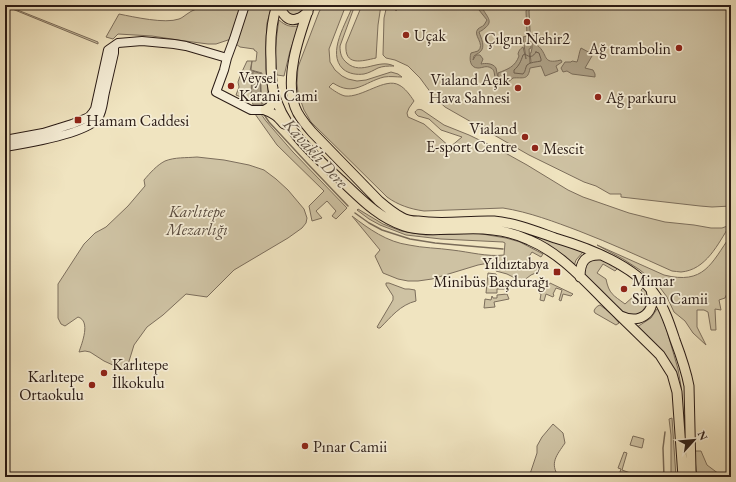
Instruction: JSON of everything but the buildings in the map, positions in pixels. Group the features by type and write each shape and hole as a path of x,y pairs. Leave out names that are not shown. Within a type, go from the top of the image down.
{"main road":[{"path":"244,5 216,92 244,107 256,111 270,108 273,103 271,45 272,24 277,5"},
{"path":"280,5 285,17 290,19 300,18 309,8"},
{"path":"309,8 292,67 291,86 295,106 302,120 312,132 384,205 402,218 426,223 479,221 504,222 519,226 576,244 601,255 617,263 642,280 650,288 660,301 687,374 690,403 692,477"},
{"path":"5,140 43,133 89,117 95,109 108,50 118,43 142,41 159,42 186,46 227,58"},
{"path":"5,147 42,141 87,127 94,122 98,118 102,106 114,46"},
{"path":"273,89 282,114 298,137 361,200 390,220 403,226 424,230 488,229 502,231 528,239 548,250 566,263 660,355 672,374 678,400 683,477"},
{"path":"265,110 277,116 285,126 298,137"},
{"path":"580,277 581,266 585,259 593,255 601,255"},
{"path":"631,327 644,319 652,307 653,302 650,288"},
{"path":"618,314 634,319 643,317 649,313"}],"green space":[{"path":"203,5 241,5 231,39 216,44 208,44 152,36 118,34 113,39 106,37 119,14 149,20 166,21 179,19"},
{"path":"247,5 272,5 267,23 266,42 266,69 269,104 264,106 261,89 262,73 251,70 252,61 256,61 257,52 254,49 240,47 236,44"},
{"path":"286,5 304,5 300,14 293,16 286,10"},
{"path":"323,5 346,5 329,49 330,62 335,70 348,79 357,81 366,80 391,72 402,77 384,77 353,89 340,87 333,83 329,87 339,94 352,96 380,85 393,83 399,85 414,101 407,113 408,117 424,124 450,147 462,137 441,130 429,119 418,116 415,112 417,110 422,110 444,125 500,150 568,190 583,197 629,213 665,222 711,228 722,228 730,225 716,248 704,261 690,270 680,272 672,271 579,231 522,212 503,208 424,211 409,208 395,202 387,197 311,122 304,110 298,93 298,67"},
{"path":"353,5 355,5 340,46 343,59 353,67 358,68 382,64 394,66 378,68 366,74 356,74 345,71 338,62 337,46 339,37"},
{"path":"362,5 381,5 376,58 355,61 348,56 346,44"},
{"path":"387,5 396,5 396,11 397,5 731,5 731,206 700,206 621,197 621,194 610,194 529,155 445,107 434,97 420,78 408,66 386,58 383,55 384,18"},
{"path":"5,6 98,42 98,44"},
{"path":"279,20 288,26 299,26 290,51 284,76 277,75 276,68 276,48"},
{"path":"247,61 252,61 250,71 252,71 251,101 236,95 239,87 238,82"},
{"path":"255,114 261,114 293,152 347,208 336,219 332,216 336,211 327,201 316,211 322,218 312,221 309,206 324,191 277,145"},
{"name":"Karlıtepe Mezarlığı","path":"197,157 224,160 249,165 264,170 288,190 304,209 307,218 306,223 302,228 288,238 234,270 207,297 186,294 147,327 134,345 126,371 104,361 90,352 79,352 84,333 84,323 82,319 78,317 65,326 61,324 58,318 58,284 84,244 95,233 106,227 128,206 145,186 144,180 156,167 165,161 177,158"},
{"path":"358,209 383,224 401,231 426,235 476,233 520,242 543,254 541,257 532,252 528,258 537,264 536,266 540,271 523,281 496,271 494,262 478,265 432,279 408,281 398,279 383,273 375,256 380,250 352,216 386,238 414,246 485,255 504,255 505,243 406,235 380,225 369,219 357,210"},
{"path":"504,224 583,252 576,260 574,266 544,243 527,234 504,227"},
{"path":"731,235 731,288 729,289 725,298 719,300 721,310 715,309 716,330 711,330 708,312 704,310 697,310 697,327 706,345 693,333 685,321 674,312 667,297 658,285 640,270 597,245 664,275 689,277 705,270 712,263"},
{"path":"597,257 618,268 615,271 603,264 597,273 606,279 612,294 625,304 635,295 640,300 645,296 641,290 644,287 649,295 646,310 638,316 623,314 584,276 583,264"},
{"path":"488,273 496,274 500,284 505,289 497,289 497,293 486,293"},
{"path":"386,283 405,289 415,290 416,301 400,308 380,328 378,328 377,327 393,300 393,296"},
{"path":"550,283 573,294 571,296 563,294 561,301 559,300 562,290 556,288 553,297 546,294 544,301 540,300 541,294 539,293 541,287 546,289"},
{"path":"507,294 509,299 494,302 495,307 484,308 485,299 491,300 492,296 493,298 497,298 497,295"},
{"path":"600,305 619,323 616,325 595,313 595,309"},
{"path":"657,309 659,309 667,331 678,369 681,386 688,477 685,477 679,392 637,327 651,318"},
{"path":"672,418 676,477 671,477 671,435 669,419"},
{"path":"553,424 563,433 565,443 557,455 554,463 559,477 529,477 537,453 537,446 542,437"},
{"path":"633,436 644,439 642,448 630,445"},
{"path":"694,451 701,451 707,465 723,477 697,477"},
{"path":"624,452 627,453 622,470 633,474 631,477 618,477 621,469 618,468"}],"water":[{"path":"480,5 484,5 483,9 489,23 479,32 483,48 474,56 473,60 476,55 480,55 483,59 481,64 495,66 498,78 498,73 508,69 515,63 519,56 518,54 520,49 523,47 526,59 523,37 527,36 526,11 530,6 537,5 529,11 531,48 529,49 530,63 532,35 537,36 537,45 541,48 548,60 561,60 562,62 556,66 558,71 545,76 541,66 530,68 526,77 513,78 503,84 499,83 495,79 494,72 491,68 475,68 470,60 471,53 478,51 480,48 481,45 477,31 487,20 479,10"},
{"path":"581,48 592,54 585,68 593,70 595,77 572,74 567,71 563,72 561,68 565,62 577,62"},
{"path":"253,71 262,74 260,85 262,105 253,105 251,96"}],"waterway":[{"name":"Kavaklı Dere","path":"263,113 269,122 348,206"},
{"name":"Kavaklı Dere","path":"355,213 382,230 410,239 435,243 503,249"},
{"name":"Kavaklı Dere","path":"664,477 663,448 665,432"}],"place":[{"name":"Çılgın Nehir2","path":"527,22"},
{"name":"Uçak","path":"406,35"},
{"name":"Ağ trambolin","path":"679,48"},
{"name":"Veysel Karani Cami","path":"231,86"},
{"name":"Vialand Açık Hava Sahnesi","path":"518,88"},
{"name":"Ağ parkuru","path":"598,97"},
{"name":"Hamam Caddesi","path":"78,120"},
{"name":"Vialand E-sport Centre","path":"525,137"},
{"name":"Mescit","path":"535,148"},
{"name":"Yıldıztabya Minibüs Başdurağı","path":"557,272"},
{"name":"Mimar Sinan Camii","path":"624,289"},
{"name":"Karlıtepe İlkokulu","path":"104,373"},
{"name":"Karlıtepe Ortaokulu","path":"92,385"},
{"name":"Pınar Camii","path":"305,446"}]}
